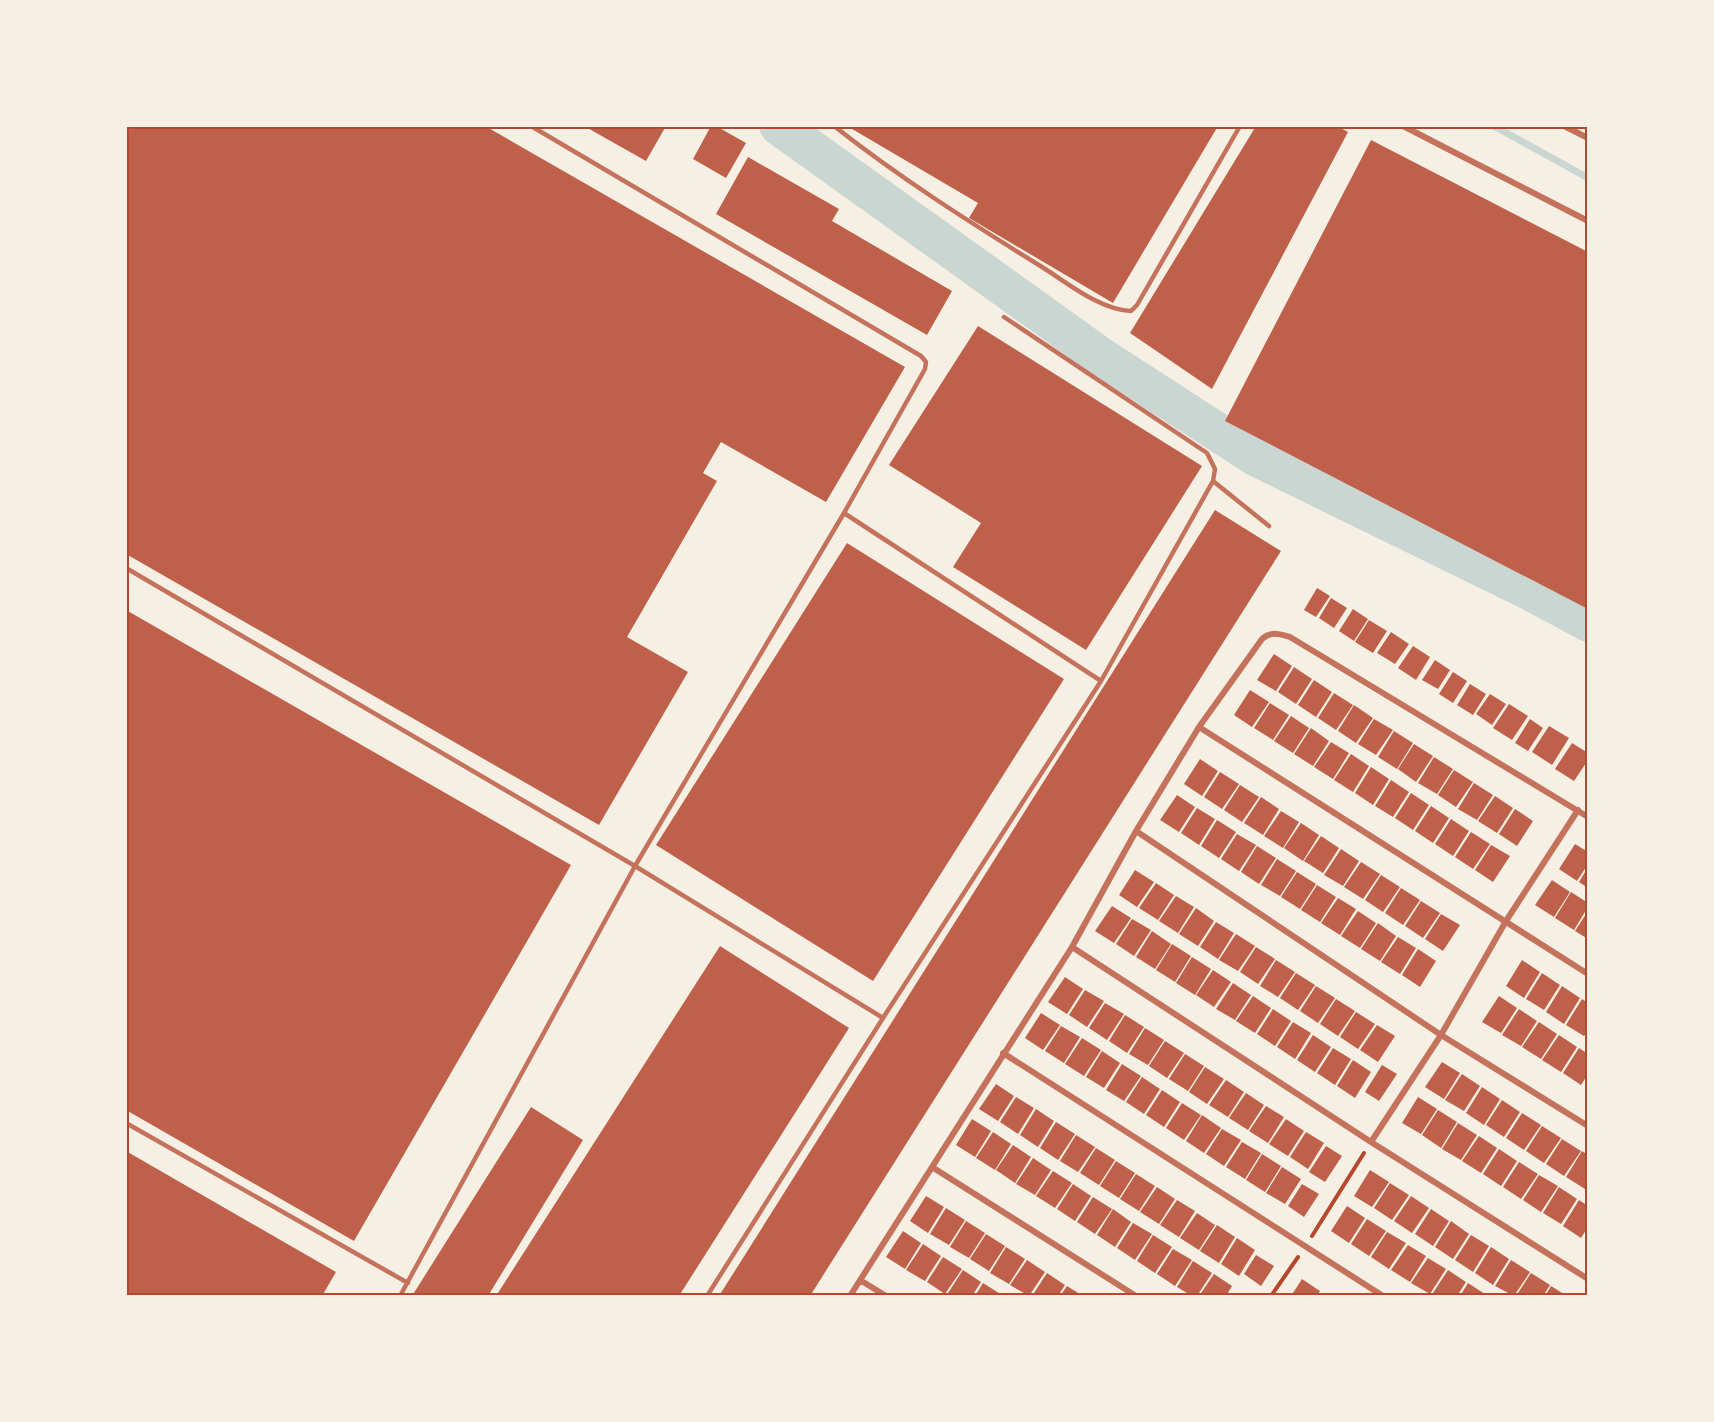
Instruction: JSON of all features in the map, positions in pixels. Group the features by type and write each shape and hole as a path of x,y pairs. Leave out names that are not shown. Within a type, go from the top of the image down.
{"street":[{"path":"1403,126 1588,221"},
{"path":"1564,126 1588,138"},
{"path":"850,1296 1072,946 1136,831 1199,727 1262,639 1268,634 1276,633 1290,637 1588,816"},
{"path":"1199,727 1588,974"},
{"path":"1371,1142 1441,1035 1506,921 1578,810"},
{"path":"1136,831 1441,1035 1588,1126"},
{"path":"1072,946 1371,1142 1588,1279"},
{"path":"1003,1053 1383,1296"},
{"path":"932,1167 1136,1296"},
{"path":"861,1280 886,1296"}],"lane":[{"path":"400,1296 635,866 844,513 925,369 926,362 921,356 531,126"},
{"path":"834,126 862,148 981,229 1107,306 1131,311 1137,305 1240,126"},
{"path":"707,1296 1101,681 1213,481 1215,469 1207,453 1004,317"},
{"path":"1213,481 1269,526"},
{"path":"844,513 1101,681"},
{"path":"126,568 635,866 883,1018"},
{"path":"126,1123 408,1283"}],"path":[{"path":"1271,1296 1305,1247 1371,1142"}],"building":[{"path":"131,126 485,126 905,367 826,502 721,442 703,473 717,481 627,637 688,672 599,825 126,554 126,134"},
{"path":"584,126 666,126 646,161"},
{"path":"711,126 716,126 746,143 726,178 693,159"},
{"path":"847,126 1218,126 1113,303 969,218 978,203"},
{"path":"1256,126 1337,126 1348,132 1212,389 1130,333"},
{"path":"1371,140 1588,252 1588,609 1225,421"},
{"path":"748,157 839,209 832,221 952,291 927,335 716,214"},
{"path":"978,326 1202,466 1086,650 953,567 981,523 889,465"},
{"path":"1215,510 1281,551 810,1296 719,1296"},
{"path":"847,543 1064,679 873,981 656,845"},
{"path":"1317,588 1330,596 1316,617 1304,610"},
{"path":"1331,598 1347,608 1334,628 1319,618"},
{"path":"1353,609 1368,619 1354,641 1339,631"},
{"path":"126,610 571,865 354,1241 126,1110"},
{"path":"1369,620 1387,631 1373,653 1355,642"},
{"path":"1391,632 1409,644 1395,664 1377,653"},
{"path":"1413,646 1430,657 1416,680 1398,668"},
{"path":"1274,654 1292,666 1276,691 1257,680"},
{"path":"1435,660 1450,670 1438,689 1422,680"},
{"path":"1294,667 1312,679 1296,704 1278,692"},
{"path":"1453,672 1467,681 1453,703 1439,694"},
{"path":"1314,680 1332,692 1316,717 1298,705"},
{"path":"1470,684 1486,694 1473,715 1457,705"},
{"path":"1250,690 1269,702 1252,727 1234,715"},
{"path":"1334,693 1353,705 1336,730 1318,718"},
{"path":"1490,694 1506,704 1492,725 1476,714"},
{"path":"1270,703 1289,715 1273,740 1254,728"},
{"path":"1509,704 1528,716 1512,740 1493,728"},
{"path":"1354,705 1373,718 1356,743 1338,731"},
{"path":"1291,716 1309,728 1293,753 1274,741"},
{"path":"1374,719 1393,730 1376,755 1358,744"},
{"path":"1530,719 1543,728 1528,751 1515,743"},
{"path":"1549,726 1569,738 1552,765 1532,752"},
{"path":"1311,728 1329,741 1313,766 1294,754"},
{"path":"1394,731 1413,743 1397,769 1378,757"},
{"path":"1331,742 1349,753 1333,779 1314,767"},
{"path":"1572,743 1588,753 1588,760 1574,781 1555,769"},
{"path":"1414,744 1433,756 1416,782 1398,769"},
{"path":"1351,754 1369,766 1353,792 1334,780"},
{"path":"1434,757 1453,769 1437,794 1418,783"},
{"path":"1200,759 1218,771 1202,796 1184,784"},
{"path":"1371,767 1389,779 1373,805 1355,793"},
{"path":"1454,770 1473,782 1456,807 1438,795"},
{"path":"1220,772 1239,784 1222,809 1204,797"},
{"path":"1391,780 1409,792 1393,817 1375,806"},
{"path":"1474,783 1493,795 1477,820 1458,809"},
{"path":"1240,785 1259,797 1242,822 1224,810"},
{"path":"1411,793 1429,805 1413,830 1395,818"},
{"path":"1177,795 1195,807 1179,832 1160,820"},
{"path":"1495,796 1513,808 1497,833 1478,821"},
{"path":"1261,797 1279,809 1263,835 1244,823"},
{"path":"1431,806 1449,818 1433,843 1415,831"},
{"path":"1197,808 1215,819 1199,845 1181,833"},
{"path":"1515,809 1533,821 1517,846 1499,834"},
{"path":"1281,811 1299,822 1283,848 1264,836"},
{"path":"1451,819 1469,831 1453,856 1435,844"},
{"path":"1217,820 1236,832 1219,858 1201,846"},
{"path":"1301,823 1319,835 1303,861 1284,848"},
{"path":"1471,832 1490,844 1473,869 1455,857"},
{"path":"1237,834 1256,845 1239,871 1221,859"},
{"path":"1321,836 1339,848 1323,873 1304,861"},
{"path":"1575,844 1588,852 1588,864 1577,881 1559,869"},
{"path":"1491,845 1510,856 1493,882 1475,870"},
{"path":"1257,846 1276,858 1259,884 1241,872"},
{"path":"1341,849 1359,861 1343,886 1324,875"},
{"path":"1277,859 1296,871 1280,896 1261,885"},
{"path":"1361,862 1380,874 1363,899 1344,887"},
{"path":"1588,867 1588,888 1579,882"},
{"path":"1135,870 1154,882 1137,907 1119,895"},
{"path":"1297,872 1316,884 1300,909 1281,897"},
{"path":"1381,875 1400,887 1383,912 1365,900"},
{"path":"1552,880 1570,892 1554,917 1535,905"},
{"path":"1156,883 1174,895 1158,920 1139,908"},
{"path":"1317,885 1336,897 1320,922 1301,910"},
{"path":"1401,888 1420,900 1403,925 1385,913"},
{"path":"1571,892 1588,903 1588,907 1574,930 1555,918"},
{"path":"1176,896 1194,907 1178,933 1159,921"},
{"path":"1338,898 1356,909 1340,935 1321,923"},
{"path":"1421,901 1440,913 1423,938 1405,926"},
{"path":"1112,906 1131,918 1114,943 1095,931"},
{"path":"1196,908 1214,921 1198,946 1179,934"},
{"path":"1358,911 1376,923 1360,948 1341,936"},
{"path":"1588,911 1588,939 1575,931"},
{"path":"1441,914 1460,925 1443,951 1425,939"},
{"path":"1132,919 1151,930 1134,956 1116,944"},
{"path":"1216,922 1234,933 1218,959 1200,947"},
{"path":"1378,923 1396,936 1380,961 1361,949"},
{"path":"1152,931 1171,944 1155,969 1136,957"},
{"path":"1236,934 1255,946 1238,971 1219,960"},
{"path":"1398,937 1416,948 1400,974 1381,962"},
{"path":"1172,944 1191,956 1175,982 1156,970"},
{"path":"720,946 849,1028 679,1296 496,1296"},
{"path":"1256,947 1275,959 1258,984 1240,972"},
{"path":"1418,949 1436,961 1420,987 1402,975"},
{"path":"1192,957 1211,969 1195,995 1176,983"},
{"path":"1276,960 1295,972 1278,997 1260,986"},
{"path":"1522,960 1540,972 1524,998 1506,986"},
{"path":"1213,970 1231,982 1214,1007 1196,995"},
{"path":"1296,973 1315,985 1298,1010 1280,998"},
{"path":"1542,973 1560,985 1544,1010 1526,999"},
{"path":"1065,977 1083,989 1067,1014 1048,1002"},
{"path":"1233,983 1251,995 1235,1020 1216,1009"},
{"path":"1316,986 1335,998 1318,1023 1300,1011"},
{"path":"1562,986 1580,998 1564,1024 1546,1012"},
{"path":"1085,990 1104,1001 1087,1027 1069,1015"},
{"path":"1253,996 1271,1008 1255,1033 1236,1021"},
{"path":"1499,996 1517,1008 1501,1033 1482,1022"},
{"path":"1336,999 1355,1011 1338,1036 1320,1024"},
{"path":"1582,999 1588,1003 1588,1031 1584,1036 1566,1025"},
{"path":"1105,1003 1124,1014 1107,1040 1089,1028"},
{"path":"1273,1009 1291,1021 1275,1046 1257,1034"},
{"path":"1519,1009 1537,1021 1521,1046 1502,1035"},
{"path":"1356,1012 1375,1024 1358,1049 1340,1037"},
{"path":"1041,1013 1060,1025 1043,1050 1025,1038"},
{"path":"1125,1015 1144,1027 1127,1053 1109,1041"},
{"path":"1293,1022 1311,1033 1295,1059 1277,1047"},
{"path":"1539,1022 1557,1034 1541,1059 1522,1047"},
{"path":"1377,1025 1395,1036 1378,1062 1360,1050"},
{"path":"1061,1026 1080,1037 1064,1063 1045,1051"},
{"path":"1145,1028 1164,1040 1148,1065 1129,1054"},
{"path":"1313,1035 1331,1047 1315,1072 1297,1060"},
{"path":"1559,1035 1577,1047 1561,1072 1542,1060"},
{"path":"1082,1038 1101,1050 1084,1076 1065,1064"},
{"path":"1165,1041 1184,1053 1167,1078 1149,1066"},
{"path":"1333,1048 1351,1059 1335,1085 1317,1073"},
{"path":"1579,1048 1588,1054 1588,1074 1581,1085 1563,1073"},
{"path":"1102,1051 1120,1063 1104,1088 1086,1077"},
{"path":"1185,1054 1204,1066 1188,1091 1169,1079"},
{"path":"1353,1060 1371,1072 1355,1098 1337,1086"},
{"path":"1442,1062 1460,1073 1444,1099 1425,1087"},
{"path":"1122,1064 1141,1076 1124,1101 1106,1090"},
{"path":"1382,1065 1397,1074 1379,1101 1365,1092"},
{"path":"1205,1067 1224,1079 1207,1104 1189,1092"},
{"path":"1462,1074 1480,1086 1464,1111 1445,1100"},
{"path":"1142,1077 1160,1089 1144,1114 1126,1102"},
{"path":"1226,1080 1244,1092 1228,1117 1209,1105"},
{"path":"996,1084 1014,1096 998,1121 979,1109"},
{"path":"1482,1087 1500,1099 1484,1125 1466,1113"},
{"path":"1162,1090 1180,1102 1164,1127 1146,1115"},
{"path":"1246,1093 1264,1105 1248,1130 1229,1118"},
{"path":"1016,1097 1034,1108 1018,1134 1000,1122"},
{"path":"1418,1097 1437,1109 1421,1134 1402,1123"},
{"path":"1502,1100 1520,1112 1504,1137 1486,1125"},
{"path":"1182,1103 1201,1115 1184,1140 1166,1128"},
{"path":"1266,1106 1284,1117 1268,1143 1249,1131"},
{"path":"531,1107 583,1140 488,1296 412,1296"},
{"path":"1036,1109 1054,1121 1038,1147 1020,1135"},
{"path":"1438,1110 1457,1122 1441,1148 1422,1135"},
{"path":"1522,1113 1541,1125 1524,1150 1506,1138"},
{"path":"1202,1115 1221,1128 1204,1153 1186,1141"},
{"path":"972,1119 991,1131 975,1157 956,1145"},
{"path":"1286,1119 1304,1131 1288,1156 1269,1144"},
{"path":"1056,1122 1075,1134 1058,1160 1040,1148"},
{"path":"1458,1123 1477,1135 1461,1160 1442,1149"},
{"path":"1542,1126 1561,1138 1544,1163 1526,1151"},
{"path":"1222,1129 1241,1140 1224,1166 1206,1154"},
{"path":"993,1132 1011,1144 995,1170 976,1158"},
{"path":"1306,1132 1324,1143 1308,1169 1290,1157"},
{"path":"1076,1135 1095,1147 1078,1172 1060,1161"},
{"path":"1479,1136 1497,1148 1481,1173 1462,1161"},
{"path":"1562,1139 1581,1151 1564,1176 1546,1164"},
{"path":"1242,1142 1261,1153 1245,1179 1226,1167"},
{"path":"1013,1145 1031,1157 1015,1183 996,1170"},
{"path":"1326,1146 1342,1156 1325,1182 1309,1172"},
{"path":"1096,1148 1115,1160 1099,1185 1080,1173"},
{"path":"1499,1149 1517,1161 1501,1186 1483,1174"},
{"path":"126,1151 336,1272 322,1296 126,1296"},
{"path":"1582,1151 1588,1155 1588,1183 1585,1189 1566,1177"},
{"path":"1262,1154 1281,1166 1265,1192 1246,1180"},
{"path":"1033,1158 1051,1170 1035,1195 1016,1184"},
{"path":"1116,1161 1135,1173 1119,1198 1100,1186"},
{"path":"1519,1162 1538,1174 1521,1199 1503,1187"},
{"path":"1282,1167 1301,1179 1285,1204 1266,1193"},
{"path":"1370,1170 1389,1182 1372,1207 1354,1196"},
{"path":"1053,1171 1072,1183 1055,1208 1036,1196"},
{"path":"1136,1174 1155,1186 1139,1211 1120,1199"},
{"path":"1539,1175 1558,1186 1541,1212 1523,1200"},
{"path":"1390,1183 1409,1195 1392,1220 1374,1208"},
{"path":"1073,1184 1091,1196 1075,1221 1057,1209"},
{"path":"1302,1184 1319,1194 1304,1217 1288,1206"},
{"path":"1157,1187 1175,1199 1159,1224 1140,1212"},
{"path":"1559,1187 1577,1199 1561,1224 1543,1213"},
{"path":"926,1196 944,1207 928,1233 910,1221"},
{"path":"1411,1196 1429,1208 1412,1233 1394,1221"},
{"path":"1093,1197 1112,1209 1095,1234 1077,1222"},
{"path":"1177,1200 1195,1211 1179,1237 1160,1225"},
{"path":"1579,1200 1588,1206 1588,1227 1581,1238 1563,1226"},
{"path":"1347,1206 1365,1218 1349,1243 1331,1231"},
{"path":"946,1208 965,1220 949,1245 930,1234"},
{"path":"1113,1209 1131,1222 1115,1247 1097,1235"},
{"path":"1431,1209 1449,1221 1433,1246 1415,1234"},
{"path":"1197,1213 1215,1225 1199,1250 1180,1238"},
{"path":"1367,1219 1386,1231 1369,1256 1351,1244"},
{"path":"966,1221 985,1233 969,1258 950,1247"},
{"path":"1451,1221 1469,1234 1453,1259 1435,1247"},
{"path":"1133,1223 1152,1234 1135,1260 1117,1248"},
{"path":"1217,1225 1235,1237 1219,1263 1200,1251"},
{"path":"903,1231 921,1243 905,1269 886,1257"},
{"path":"1387,1232 1406,1243 1389,1269 1371,1257"},
{"path":"986,1234 1005,1246 989,1271 970,1259"},
{"path":"1153,1235 1172,1247 1155,1273 1137,1261"},
{"path":"1471,1235 1489,1246 1473,1272 1455,1260"},
{"path":"1237,1238 1255,1250 1239,1276 1221,1264"},
{"path":"923,1244 941,1256 925,1281 906,1270"},
{"path":"1408,1245 1426,1256 1410,1282 1391,1270"},
{"path":"1006,1247 1025,1259 1009,1284 990,1273"},
{"path":"1491,1247 1509,1259 1493,1285 1475,1273"},
{"path":"1173,1249 1192,1260 1175,1286 1157,1274"},
{"path":"1256,1255 1274,1266 1261,1286 1244,1274"},
{"path":"943,1257 962,1269 945,1294 927,1282"},
{"path":"1428,1258 1446,1269 1430,1294 1411,1283"},
{"path":"1027,1260 1045,1272 1029,1296 1010,1285"},
{"path":"1511,1260 1530,1272 1514,1296 1495,1286"},
{"path":"1193,1261 1212,1273 1197,1296 1192,1296 1177,1287"},
{"path":"963,1270 981,1282 972,1296 946,1296"},
{"path":"1448,1270 1466,1282 1457,1296 1431,1296"},
{"path":"1047,1273 1065,1285 1058,1296 1032,1296"},
{"path":"1531,1273 1550,1285 1543,1296 1516,1296"},
{"path":"1214,1274 1232,1286 1226,1296 1199,1296"},
{"path":"1302,1279 1320,1291 1317,1296 1291,1296"},
{"path":"983,1283 1002,1295 975,1296"},
{"path":"1468,1283 1488,1296 1460,1296"},
{"path":"1067,1286 1083,1296 1060,1296"},
{"path":"1551,1286 1567,1296 1545,1296"}],"waterway":[{"path":"779,126 1100,356 1256,457 1528,590 1588,622"},
{"path":"1494,126 1588,178"}]}
